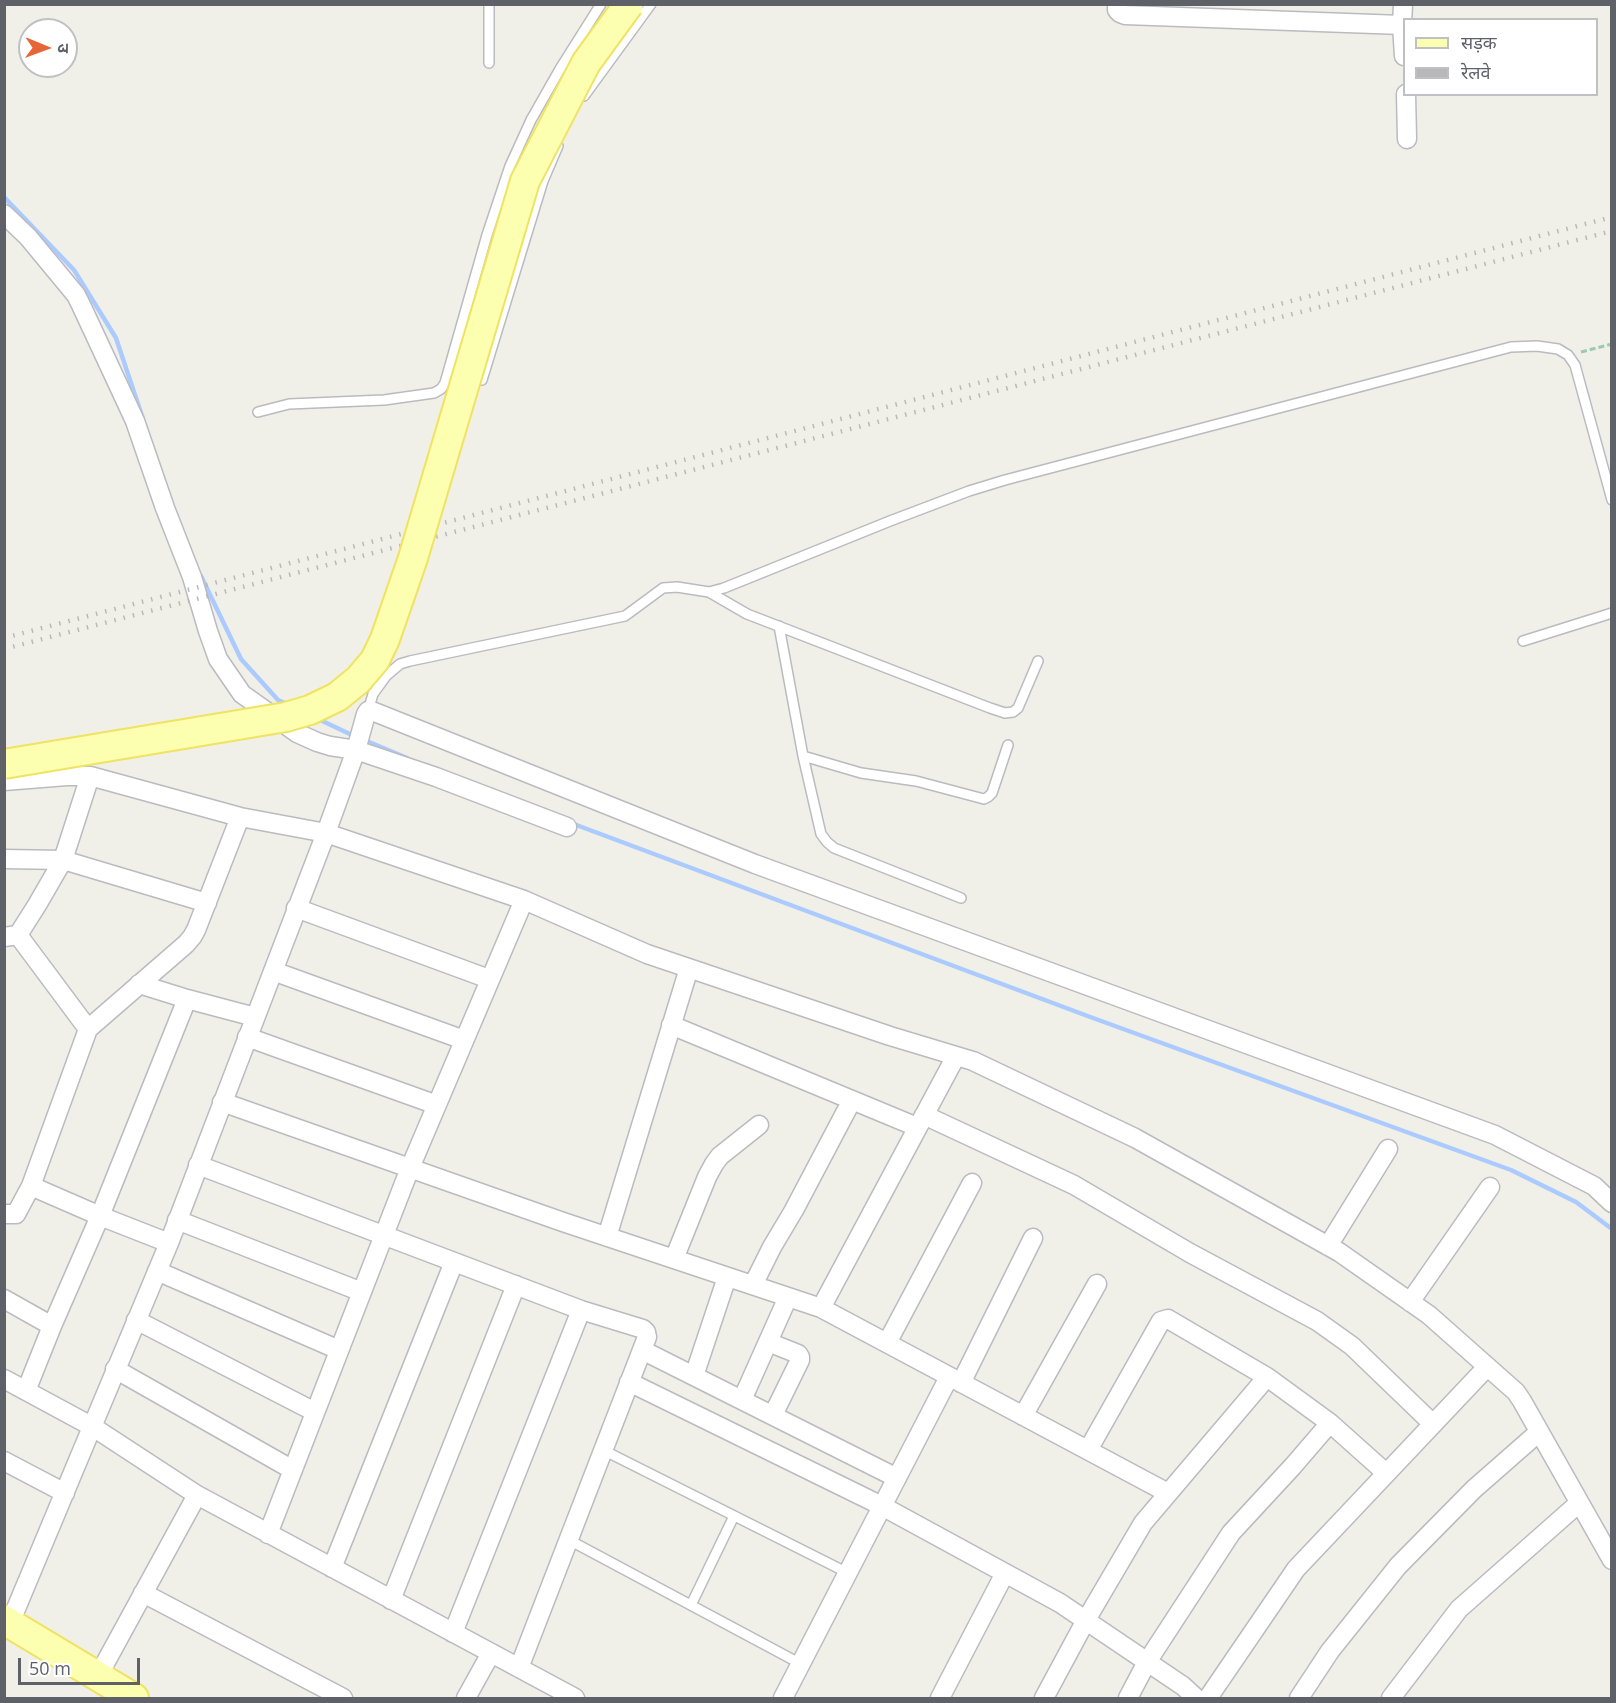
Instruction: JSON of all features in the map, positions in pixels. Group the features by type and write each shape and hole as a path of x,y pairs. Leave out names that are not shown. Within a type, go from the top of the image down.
{"main road":[{"path":"4,764 286,717 310,710 337,697 358,680 375,660 385,639 413,558 525,181 586,63 629,4"},
{"path":"7,1621 128,1697"}],"street":[{"path":"1117,4 1120,13 1125,15 1402,25"},
{"path":"1403,4 1403,40"},
{"path":"1406,96 1407,139"},
{"path":"4,214 28,237 76,295 81,305 135,420 165,508 192,577 214,650 227,674 243,694 297,734 330,746 361,733"},
{"path":"7,1621 65,1493 169,1243 326,833 361,733 372,711 766,868 1494,1135 1594,1186 1611,1203"},
{"path":"361,733 436,777 567,827"},
{"path":"4,781 90,776 240,817 326,833 524,900 646,954 890,1036 973,1061 1135,1138 1339,1252 1429,1315 1516,1392 1611,1560"},
{"path":"88,1029 11,936 37,905 63,860 90,776"},
{"path":"4,1214 16,1214 31,1186 88,1029 186,944 196,930 240,817"},
{"path":"4,859 63,860 207,903"},
{"path":"268,1534 410,1168 524,900"},
{"path":"296,908 489,979"},
{"path":"607,1237 689,968"},
{"path":"273,970 464,1040"},
{"path":"139,984 255,1017"},
{"path":"26,1391 100,1216 187,999"},
{"path":"671,1025 852,1100 921,1121 1074,1185 1190,1253 1317,1321 1353,1346 1433,1424"},
{"path":"247,1037 437,1105"},
{"path":"821,1308 956,1056"},
{"path":"753,1285 852,1100"},
{"path":"222,1102 607,1237 821,1308 1168,1493"},
{"path":"674,1259 714,1164 720,1156 759,1125"},
{"path":"1328,1246 1388,1149"},
{"path":"198,1165 581,1310 644,1329 647,1336 642,1350 519,1668"},
{"path":"887,1343 972,1183"},
{"path":"31,1186 169,1243"},
{"path":"1410,1302 1490,1187"},
{"path":"177,1220 362,1292"},
{"path":"783,1698 897,1478 1034,1238"},
{"path":"332,1568 454,1262"},
{"path":"157,1271 339,1350"},
{"path":"694,1376 727,1277"},
{"path":"1023,1416 1097,1284"},
{"path":"391,1600 516,1285"},
{"path":"742,1400 788,1297"},
{"path":"4,1299 52,1326"},
{"path":"453,1633 581,1310"},
{"path":"1088,1450 1161,1321 1168,1319 1267,1377 1330,1423 1386,1473"},
{"path":"136,1320 315,1412"},
{"path":"768,1342 798,1354 800,1357 772,1415"},
{"path":"642,1350 897,1478"},
{"path":"1208,1698 1296,1569 1487,1367"},
{"path":"115,1369 293,1470"},
{"path":"1044,1698 1086,1620 1143,1523 1267,1377"},
{"path":"4,1379 93,1427 197,1495 519,1668 564,1696"},
{"path":"629,1382 882,1506 1060,1603 1183,1686 1196,1698"},
{"path":"1128,1698 1147,1662 1231,1533 1330,1423"},
{"path":"1299,1698 1330,1651 1398,1566 1474,1489 1539,1432"},
{"path":"4,1461 65,1493"},
{"path":"98,1678 197,1495"},
{"path":"1391,1698 1459,1609 1579,1503"},
{"path":"940,1698 1005,1573"},
{"path":"143,1593 343,1698"},
{"path":"466,1698 491,1653"}],"lane":[{"path":"489,4 489,63"},
{"path":"258,412 289,404 384,400 434,393 441,389 445,383 487,236 510,166 560,69 601,4"},
{"path":"579,103 651,4"},
{"path":"482,380 543,181 561,140"},
{"path":"709,592 969,491 1005,480 1511,347 1537,346 1558,349 1568,355 1575,365 1611,500"},
{"path":"361,733 373,694 386,676 400,664 625,616 663,588 677,586 709,592 747,614 1005,713 1013,712 1018,708 1038,661"},
{"path":"1523,641 1611,613"},
{"path":"779,626 803,756 821,834 834,848 961,898"},
{"path":"803,756 861,773 916,781 984,799 992,793 1008,745"},
{"path":"603,1450 848,1573"},
{"path":"691,1605 734,1516"},
{"path":"569,1540 801,1664"}],"path":[{"path":"1568,355 1611,344"}],"waterway":[{"path":"4,197 74,270 116,338 143,419"},
{"path":"201,576 241,659 278,700 289,705"},
{"path":"316,718 354,736"},
{"path":"362,739 407,758"},
{"path":"571,823 1093,1018 1511,1170 1576,1202 1612,1229"}],"railway":[{"path":"4,638 1612,217"},
{"path":"4,649 1612,231"}]}
